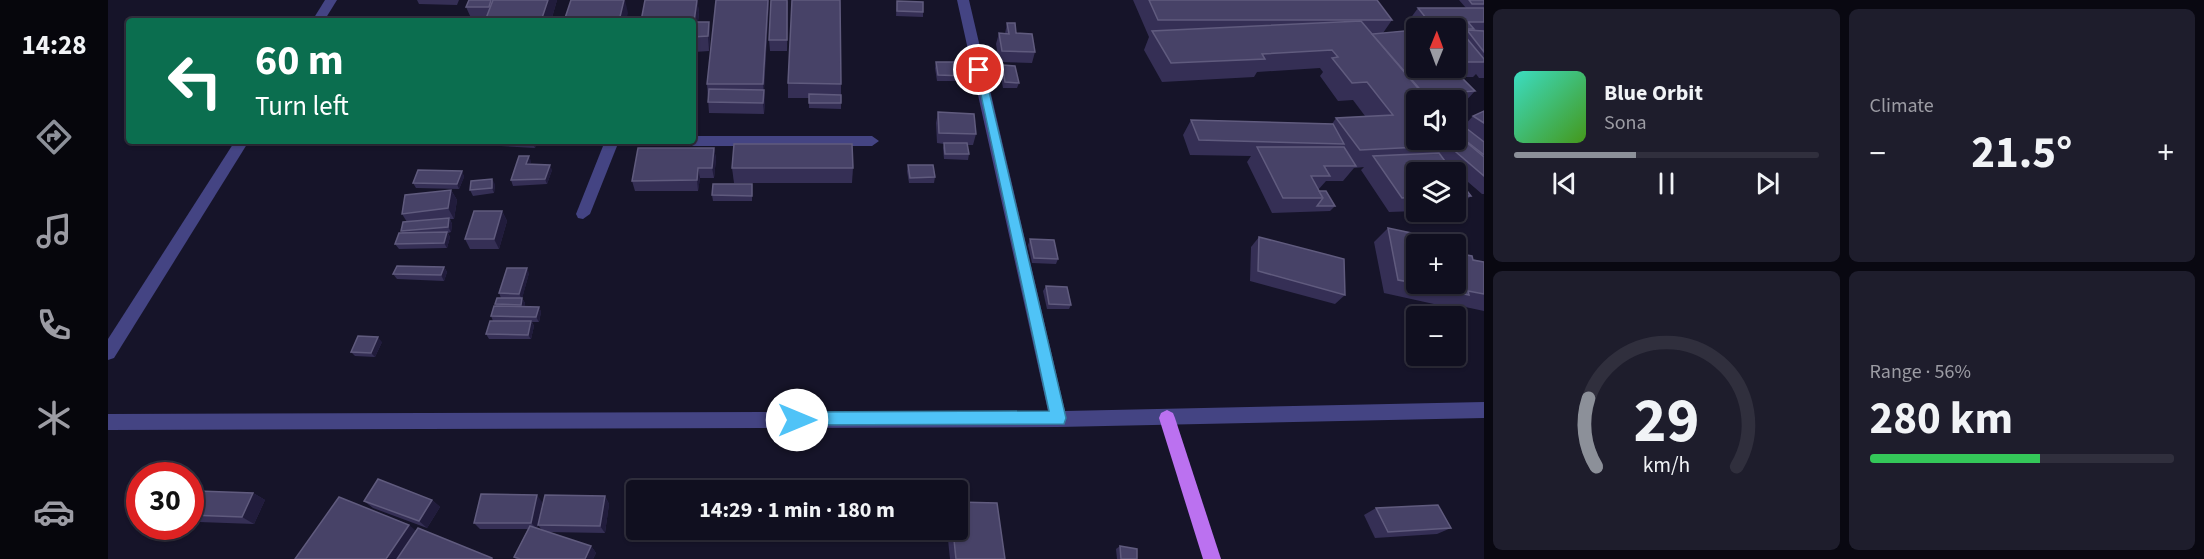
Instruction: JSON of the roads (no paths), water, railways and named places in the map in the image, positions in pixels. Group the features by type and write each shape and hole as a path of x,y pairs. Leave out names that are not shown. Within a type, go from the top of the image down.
{"main road":[{"path":"1167,418 1212,559"}],"street":[{"path":"320,18 331,0"},
{"path":"963,0 1058,418"},
{"path":"696,141 872,141"},
{"path":"108,353 240,144"},
{"path":"584,214 611,144"},
{"path":"108,422 1167,418 1484,410"}]}
